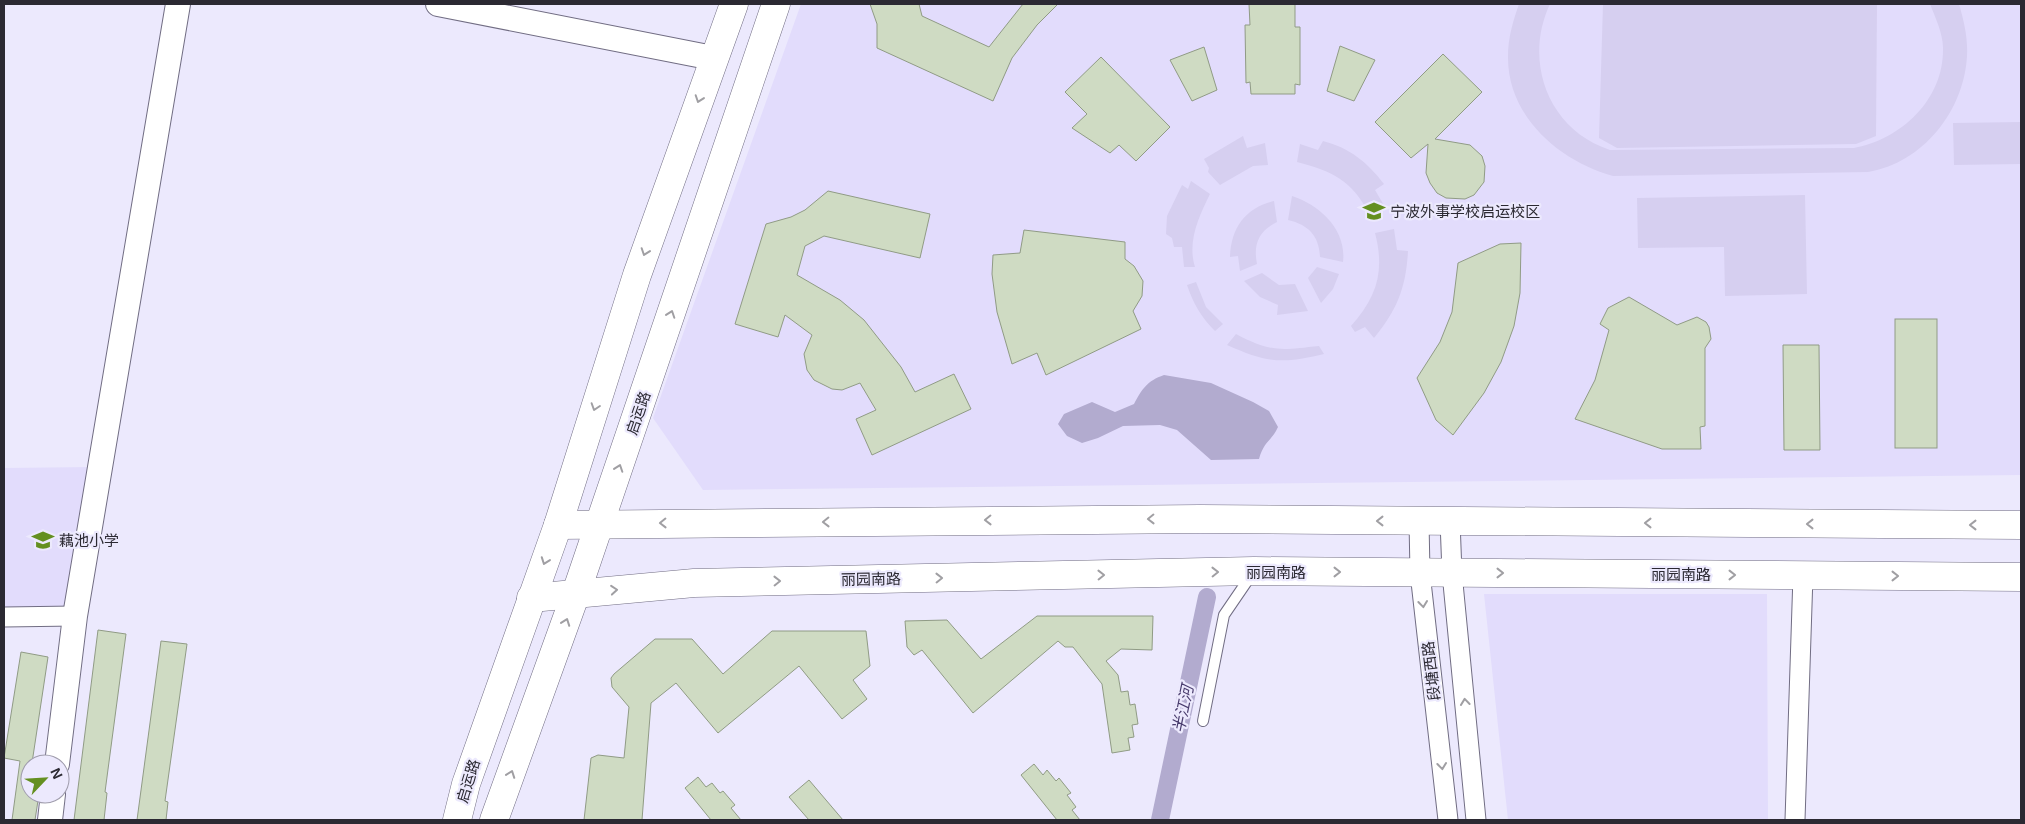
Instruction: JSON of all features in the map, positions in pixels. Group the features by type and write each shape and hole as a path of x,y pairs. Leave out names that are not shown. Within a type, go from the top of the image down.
{"main road":[{"name":"启运路","path":"457,820 466,784 558,524 637,276 713,58 734,4"},
{"name":"启运路","path":"494,820 600,524 776,4"},
{"path":"558,524 1200,519 2021,526"},
{"name":"丽园南路","path":"531,598 694,583 1254,571 2021,577"}],"street":[{"path":"58,754 75,616 178,4"},
{"path":"438,4 713,58"},
{"name":"段塘西路","path":"1419,521 1420,573 1448,820"},
{"name":"段塘西路","path":"1450,521 1452,573 1476,820"},
{"path":"1795,820 1803,575"},
{"path":"4,617 75,616"},
{"path":"50,820 52,804"}],"lane":[{"path":"1203,721 1224,615 1254,571"}],"shaded area":[{"name":"宁波外事学校启运校区","path":"801,4 2021,4 2021,475 703,490 653,418"},
{"path":"1519,4 1550,4 1542,26 1539,48 1541,70 1547,91 1557,110 1571,127 1589,140 1610,150 1854,148 1888,136 1904,126 1928,100 1936,84 1941,67 1943,48 1940,31 1930,4 1959,4 1967,43 1967,56 1958,96 1949,114 1937,131 1923,146 1906,158 1888,167 1868,172 1613,176 1593,169 1556,147 1540,133 1516,98 1510,78 1508,56 1511,30"},
{"path":"1603,4 1877,4 1876,136 1856,144 1617,148 1599,138"},
{"path":"2021,122 2021,164 1954,165 1953,123"},
{"path":"1243,136 1247,148 1265,143 1268,165 1253,166 1220,185 1208,172 1209,168 1204,159"},
{"path":"1323,141 1350,152 1371,169 1384,184 1375,190 1385,207 1369,214 1356,193 1340,179 1321,169 1297,162 1300,144 1318,150"},
{"path":"1191,181 1210,194 1195,229 1192,248 1195,267 1184,267 1182,247 1174,247 1172,238 1166,234 1167,216 1182,185 1188,189"},
{"path":"1805,195 1807,294 1725,296 1724,247 1638,248 1637,198"},
{"path":"1292,196 1312,206 1330,220 1341,239 1343,262 1320,257 1318,243 1312,232 1302,225 1288,220"},
{"path":"1274,201 1277,222 1266,230 1259,239 1256,250 1257,264 1240,271 1238,256 1230,257 1233,237 1237,228 1248,214 1264,204"},
{"path":"1394,229 1397,250 1408,251 1405,276 1399,298 1389,318 1374,338 1365,327 1355,332 1351,326 1367,305 1376,283 1379,259 1375,233"},
{"path":"1317,267 1339,274 1333,289 1321,303 1308,278"},
{"path":"1262,273 1279,285 1295,284 1308,311 1277,315 1278,305 1260,297 1244,281"},
{"path":"1196,282 1206,307 1223,324 1215,331 1202,315 1189,292 1187,285"},
{"path":"1236,334 1248,340 1277,349 1319,346 1324,354 1285,360 1264,358 1227,345"},
{"path":"1164,375 1211,383 1269,411 1278,427 1263,449 1259,459 1211,460 1177,430 1160,425 1123,426 1098,438 1082,443 1067,436 1058,424 1064,414 1092,402 1115,412 1134,404 1146,386"},
{"name":"藕池小学","path":"93,467 73,613 4,614 4,468"},
{"path":"1484,594 1767,594 1768,820 1508,820"}],"building":[{"path":"870,4 919,4 922,16 989,47 1023,4 1058,4 1037,25 1012,58 993,101 877,48 877,24"},
{"path":"1249,4 1295,4 1295,27 1300,27 1300,85 1295,84 1295,94 1251,94 1250,82 1246,83 1245,25 1250,25"},
{"path":"1340,46 1375,60 1354,101 1327,91"},
{"path":"1204,47 1217,90 1192,101 1170,60"},
{"path":"1443,54 1482,92 1435,139 1470,145 1482,156 1485,166 1484,182 1474,195 1465,199 1446,198 1437,193 1430,183 1426,173 1428,144 1411,158 1375,122"},
{"path":"1101,57 1170,127 1136,161 1119,145 1110,153 1072,128 1087,114 1065,92"},
{"path":"828,191 930,214 920,258 824,236 805,246 797,275 840,300 864,320 901,367 915,392 954,374 971,409 872,455 856,419 876,410 860,383 842,390 832,389 814,380 807,370 804,354 812,335 785,315 778,337 735,324 766,224 791,217 805,210"},
{"path":"1024,230 1125,242 1125,259 1134,266 1143,281 1142,296 1133,311 1141,329 1046,375 1037,353 1012,364 997,312 992,274 993,255 1020,253"},
{"path":"1521,243 1520,293 1514,326 1501,362 1484,393 1453,435 1436,420 1417,378 1440,342 1452,312 1458,263 1500,244"},
{"path":"1629,297 1677,325 1697,317 1706,322 1709,327 1711,339 1705,348 1705,426 1700,427 1701,449 1662,449 1575,419 1595,380 1609,330 1600,324 1608,308"},
{"path":"1895,319 1937,319 1937,448 1895,448"},
{"path":"1783,345 1819,345 1820,450 1784,450"},
{"path":"1037,616 1153,616 1152,650 1121,649 1106,661 1118,675 1121,692 1128,691 1130,705 1135,704 1138,724 1132,725 1134,737 1128,738 1130,750 1112,753 1102,684 1073,647 1065,647 1058,641 973,713 922,650 914,655 907,647 905,621 947,620 981,659"},
{"path":"98,630 126,634 105,792 107,793 104,820 74,820"},
{"path":"772,631 866,631 870,666 853,680 867,699 842,719 799,666 718,733 676,683 651,703 642,820 584,820 591,758 598,755 624,758 629,707 612,687 611,678 614,674 655,639 692,639 723,674"},
{"path":"161,641 187,644 165,801 168,802 166,820 137,820"},
{"path":"21,652 48,657 33,754 20,754 20,761 4,758"},
{"path":"20,761 20,804 37,804 35,820 12,820"},
{"path":"1034,764 1043,775 1047,770 1056,781 1059,778 1071,793 1067,795 1076,807 1072,810 1080,820 1057,820 1021,775"},
{"path":"698,777 706,787 712,783 720,793 723,791 735,805 731,808 741,820 711,820 685,788"},
{"path":"809,780 843,820 809,820 789,797"}],"waterway":[{"name":"半江河","path":"1160,820 1207,597"}],"place":[{"name":"宁波外事学校启运校区","path":"1374,211"},
{"name":"藕池小学","path":"43,540"}]}
